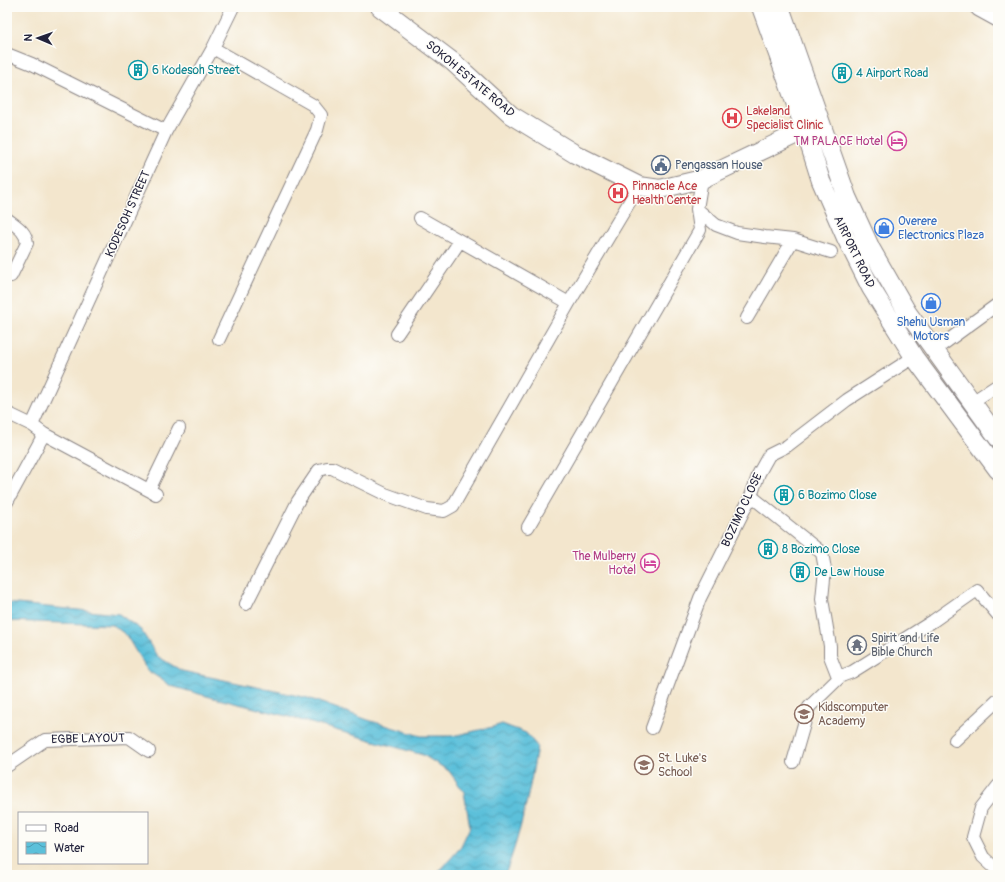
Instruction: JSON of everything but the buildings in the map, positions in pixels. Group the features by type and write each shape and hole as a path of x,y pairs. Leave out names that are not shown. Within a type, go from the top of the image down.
{"main road":[{"name":"SOKOH ESTATE ROAD","path":"380,7 453,62 511,115 575,154 639,186 660,189 702,179 805,130"},
{"name":"AIRPORT ROAD","path":"761,7 805,130 821,181 846,238 871,288 914,357 998,470"},
{"name":"AIRPORT ROAD","path":"780,7 842,183 870,249 908,312 993,431"},
{"path":"973,437 993,431"}],"street":[{"name":"KODESOH STREET","path":"32,425 166,131 213,48 233,7"},
{"path":"975,7 998,21"},
{"path":"213,48 313,105 321,115 317,130 219,339"},
{"path":"7,54 32,64 166,131"},
{"path":"528,527 700,230 697,210 702,179"},
{"path":"246,604 298,501 319,470 332,468 385,494 427,509 444,511 453,506 569,303 639,186"},
{"path":"697,210 716,225 737,233 764,238 793,240 831,252"},
{"path":"420,218 569,303"},
{"path":"7,219 24,232 27,238 27,243 11,276"},
{"path":"748,318 793,240"},
{"path":"397,334 460,241"},
{"path":"935,350 998,304"},
{"name":"BOZIMO CLOSE","path":"652,728 700,598 751,496 759,473 769,456 787,446 847,400 914,357"},
{"path":"972,402 998,385"},
{"path":"7,413 32,425 44,434 153,492 180,428"},
{"path":"7,502 44,434"},
{"path":"751,496 822,553 825,569 822,599 830,646 830,656 837,674 841,676"},
{"path":"793,762 809,707 841,676 852,672 933,621 976,590 998,615"},
{"path":"955,740 998,700"},
{"name":"EGBE LAYOUT","path":"7,766 45,740 128,737 149,751"},
{"path":"998,786 981,808 973,837 983,857 998,871"}],"water":[{"path":"7,603 119,614 141,630 157,656 182,671 308,698 368,720 421,736 452,736 502,724 526,733 537,746 524,811 516,843 505,875 436,875 460,848 470,827 464,792 449,771 423,755 283,715 171,686 147,670 126,635 113,625 7,621"}],"place":[{"name":"6 Kodesoh Street","path":"138,70"},
{"name":"4 Airport Road","path":"842,73"},
{"name":"Lakeland Specialist Clinic","path":"732,118"},
{"name":"TM PALACE Hotel","path":"897,141"},
{"name":"Pengassan House","path":"661,165"},
{"name":"Pinnacle Ace Health Center","path":"618,193"},
{"name":"Overere Electronics Plaza","path":"884,228"},
{"name":"Shehu Usman Motors","path":"931,303"},
{"name":"6 Bozimo Close","path":"784,495"},
{"name":"8 Bozimo Close","path":"768,549"},
{"name":"The Mulberry Hotel","path":"650,563"},
{"name":"De Law House","path":"800,572"},
{"name":"Spirit and Life Bible Church","path":"857,645"},
{"name":"Kidscomputer Academy","path":"804,714"},
{"name":"St. Luke's School","path":"644,765"}]}
